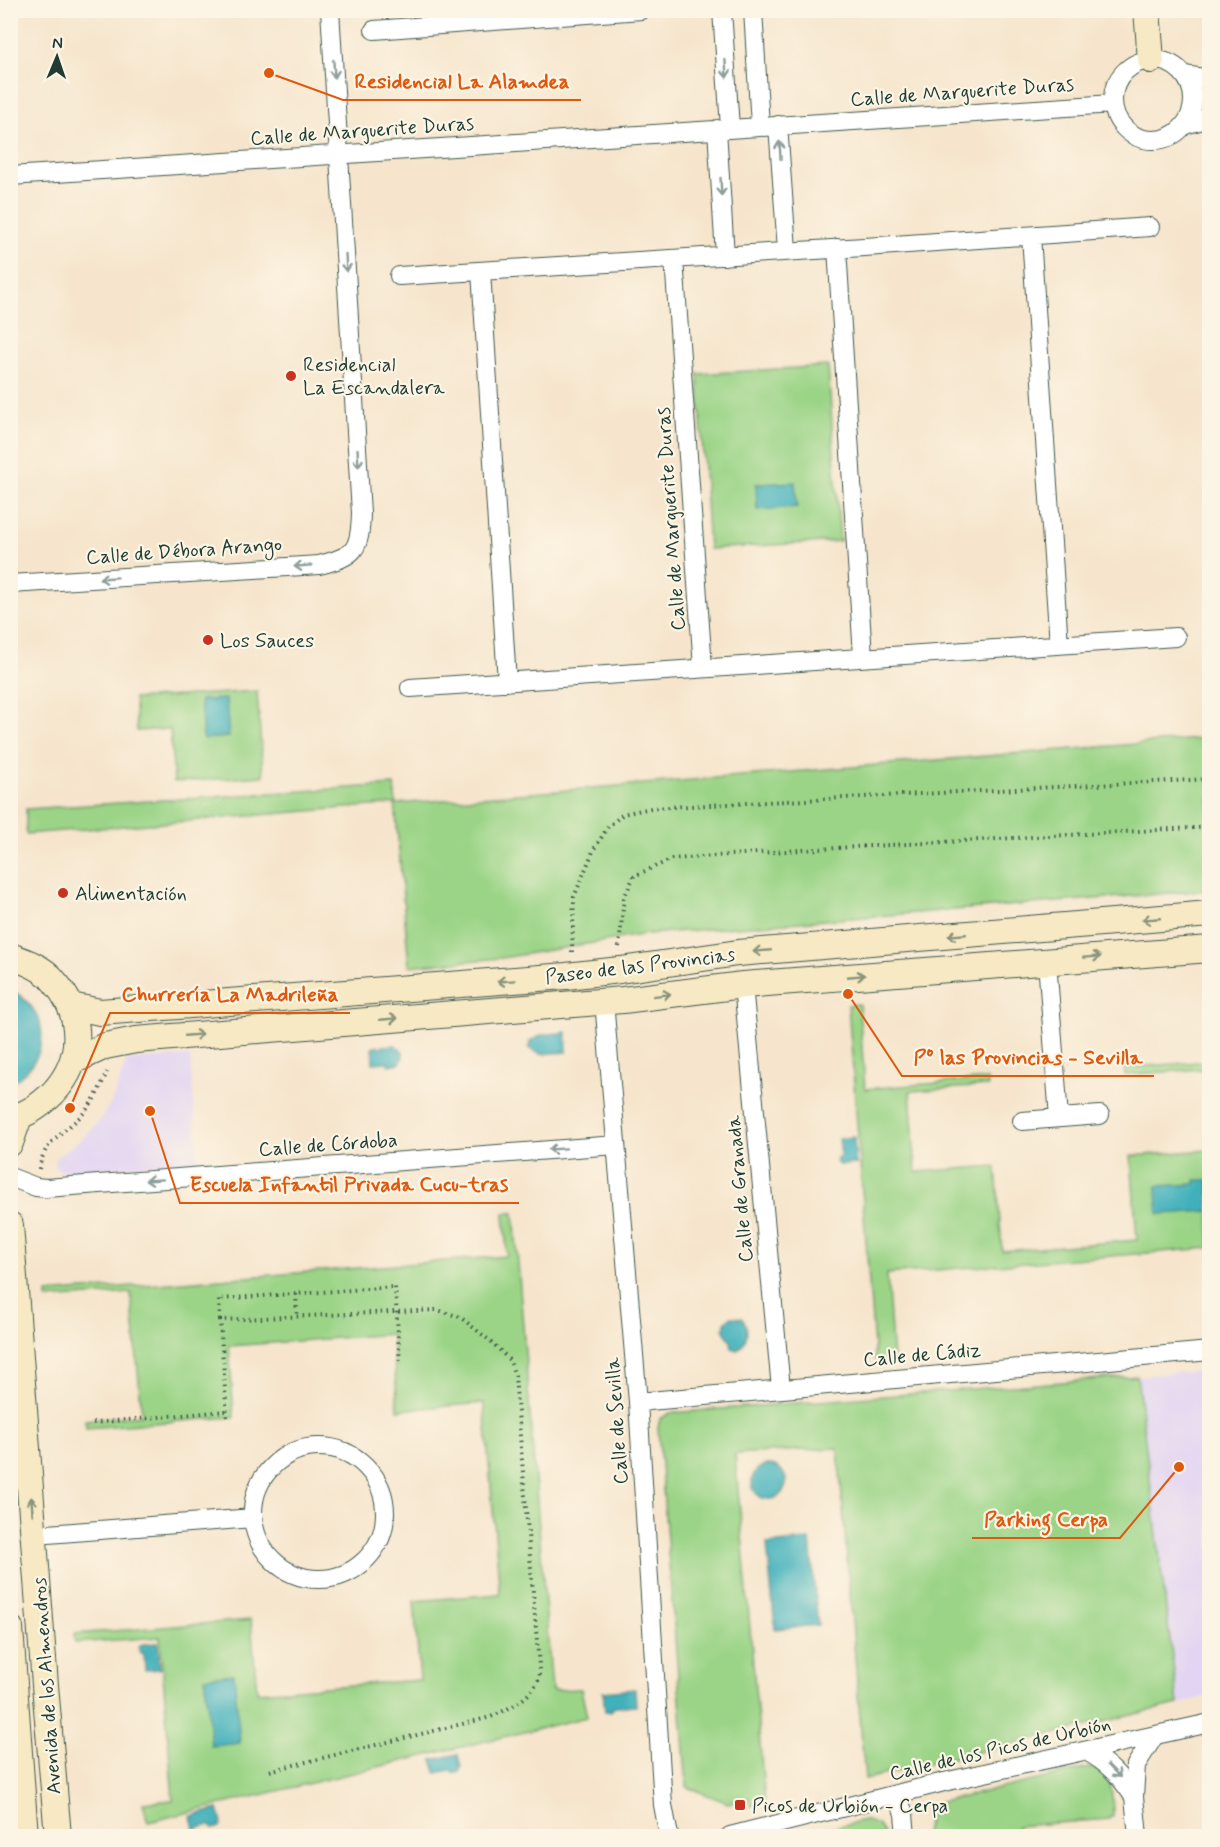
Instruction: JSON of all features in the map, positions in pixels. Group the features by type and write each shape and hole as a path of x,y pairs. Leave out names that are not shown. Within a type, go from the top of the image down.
{"street":[{"path":"330,10 339,153"},
{"path":"374,30 458,17 641,10"},
{"path":"722,10 725,255"},
{"path":"753,10 787,250"},
{"path":"1147,10 1151,60"},
{"path":"1164,61 1175,66 1184,75 1191,87 1193,100 1191,113 1184,125 1174,134 1161,139 1148,140 1135,136 1124,128 1116,117 1113,91 1118,79 1127,69 1138,62 1164,61"},
{"path":"1184,75 1209,79"},
{"name":"Calle de Marguerite Duras","path":"10,176 1113,104"},
{"path":"1184,125 1209,118"},
{"name":"Calle de Débora Arango","path":"10,584 320,565 344,559 356,547 361,533 361,513 339,153"},
{"path":"399,276 1150,227"},
{"path":"1031,236 1059,645"},
{"path":"837,248 863,657"},
{"name":"Calle de Marguerite Duras","path":"674,259 703,668"},
{"path":"481,271 507,682"},
{"path":"410,688 1176,637"},
{"name":"Paseo de las Provincias","path":"71,1006 100,1012 134,1010 620,970 738,953 1209,914"},
{"name":"Paseo de las Provincias","path":"73,1061 105,1046 136,1040 604,1001 743,985 1209,950"},
{"path":"10,1143 15,1117 41,1106 65,1080 76,1048 76,1030 71,1006 54,980 11,954"},
{"path":"1047,961 1059,1118"},
{"name":"Calle de Granada","path":"743,985 781,1389"},
{"name":"Calle de Sevilla","path":"604,1001 638,1402 663,1804 669,1836"},
{"path":"1022,1120 1100,1114"},
{"name":"Calle de Córdoba","path":"10,1177 36,1187 46,1188 616,1145"},
{"name":"Avenida de los Almendros","path":"10,1225 58,1836"},
{"name":"Calle de Cádiz","path":"638,1402 1209,1352"},
{"path":"315,1447 337,1450 357,1460 373,1475 383,1495 385,1517 381,1538 369,1557 352,1571 331,1579 309,1579 288,1572 270,1558 258,1539 253,1518 254,1499 261,1482 274,1464 293,1453 315,1447"},
{"path":"34,1535 253,1518"},
{"name":"Avenida de los Almendros","path":"10,1628 25,1836"},
{"name":"Calle de los Picos de Urbión","path":"730,1836 897,1794 1209,1723"},
{"path":"1138,1836 1134,1797 1136,1766 1155,1735"},
{"path":"1086,1751 1116,1771 1134,1797"},
{"path":"897,1794 904,1814 906,1836"}],"path":[{"path":"572,952 574,897 594,849 608,827 623,814 651,808 1209,779"},
{"path":"620,970 619,946 624,898 634,876 672,859 1209,827"},
{"path":"39,1170 52,1140 88,1108 100,1088 110,1063"},
{"path":"227,1417 219,1299 395,1287 400,1365"},
{"path":"296,1294 297,1316"},
{"path":"220,1320 436,1310 460,1317 493,1343 510,1361 515,1376 540,1677 534,1688 518,1704 491,1717 270,1771"},
{"path":"93,1423 226,1411"}],"shaded area":[{"path":"190,1056 198,1161 62,1172 57,1169 56,1158 85,1136 100,1120 112,1101 127,1060"},
{"path":"1209,1370 1209,1696 1178,1704 1137,1376"}],"green space":[{"path":"828,366 840,541 709,549 698,374"},
{"path":"257,691 263,776 174,782 170,729 137,731 134,699"},
{"path":"1209,738 1209,890 647,934 502,958 409,966 395,804 26,834 26,809 394,785 396,804"},
{"path":"859,1004 865,1089 987,1079 988,1086 910,1091 916,1172 996,1166 1002,1251 1137,1240 1131,1156 1208,1150 1203,1069 1125,1075 1124,1068 1209,1061 1209,1248 887,1274 893,1360 875,1361 848,1005"},
{"path":"504,1213 514,1213 552,1690 581,1689 587,1717 148,1822 143,1803 173,1800 160,1637 75,1643 74,1634 251,1620 257,1692 420,1680 414,1601 500,1594 484,1403 398,1410 392,1334 229,1346 234,1417 86,1428 85,1420 142,1415 131,1293 47,1299 47,1293 507,1256"},
{"path":"1137,1376 1178,1704 865,1779 838,1448 735,1454 765,1803 751,1806 749,1798 728,1803 687,1787 658,1428 660,1419 670,1413"},
{"path":"1088,1768 1103,1773 1108,1779 1112,1793 1113,1816 1109,1816 1109,1819 1017,1826 1017,1836 925,1836 929,1817 934,1808 942,1802"},
{"path":"864,1820 878,1825 885,1836 797,1836"}],"water":[{"path":"795,482 797,507 757,510 756,484"},
{"path":"226,699 229,737 203,739 200,700"},
{"path":"11,990 25,1000 34,1011 40,1023 42,1036 40,1049 34,1062 11,1083"},
{"path":"566,1032 567,1052 540,1054 529,1048 530,1041 542,1035"},
{"path":"395,1045 403,1052 400,1063 389,1065 388,1062 373,1063 372,1047"},
{"path":"854,1137 856,1164 839,1165 836,1162 841,1155 839,1139"},
{"path":"1195,1180 1209,1180 1209,1211 1158,1214 1157,1186 1195,1184"},
{"path":"732,1317 742,1318 747,1331 744,1343 737,1350 732,1348 731,1341 724,1331 725,1322"},
{"path":"769,1465 781,1470 786,1482 781,1494 769,1499 757,1494 752,1482 757,1470"},
{"path":"810,1540 818,1625 775,1629 767,1544"},
{"path":"158,1643 160,1669 145,1670 144,1654 139,1652 139,1647 142,1644"},
{"path":"234,1674 240,1743 211,1746 205,1677"},
{"path":"635,1689 636,1706 614,1707 611,1712 605,1711 603,1692"},
{"path":"458,1754 461,1768 459,1772 455,1773 451,1770 436,1773 432,1760"},
{"path":"218,1809 222,1823 220,1827 214,1829 210,1825 194,1829 191,1816"}],"place":[{"name":"Residencial La Alamdea","path":"269,73"},
{"name":"Residencial La Escandalera","path":"291,376"},
{"name":"Los Sauces","path":"208,640"},
{"name":"Alimentación","path":"63,893"},
{"name":"Pº las Provincias - Sevilla","path":"848,994"},
{"name":"Churrería La Madrileña","path":"70,1108"},
{"name":"Escuela Infantil Privada Cucu-tras","path":"150,1111"},
{"name":"Parking Cerpa","path":"1179,1467"},
{"name":"Picos de Urbión - Cerpa","path":"740,1805"}]}
